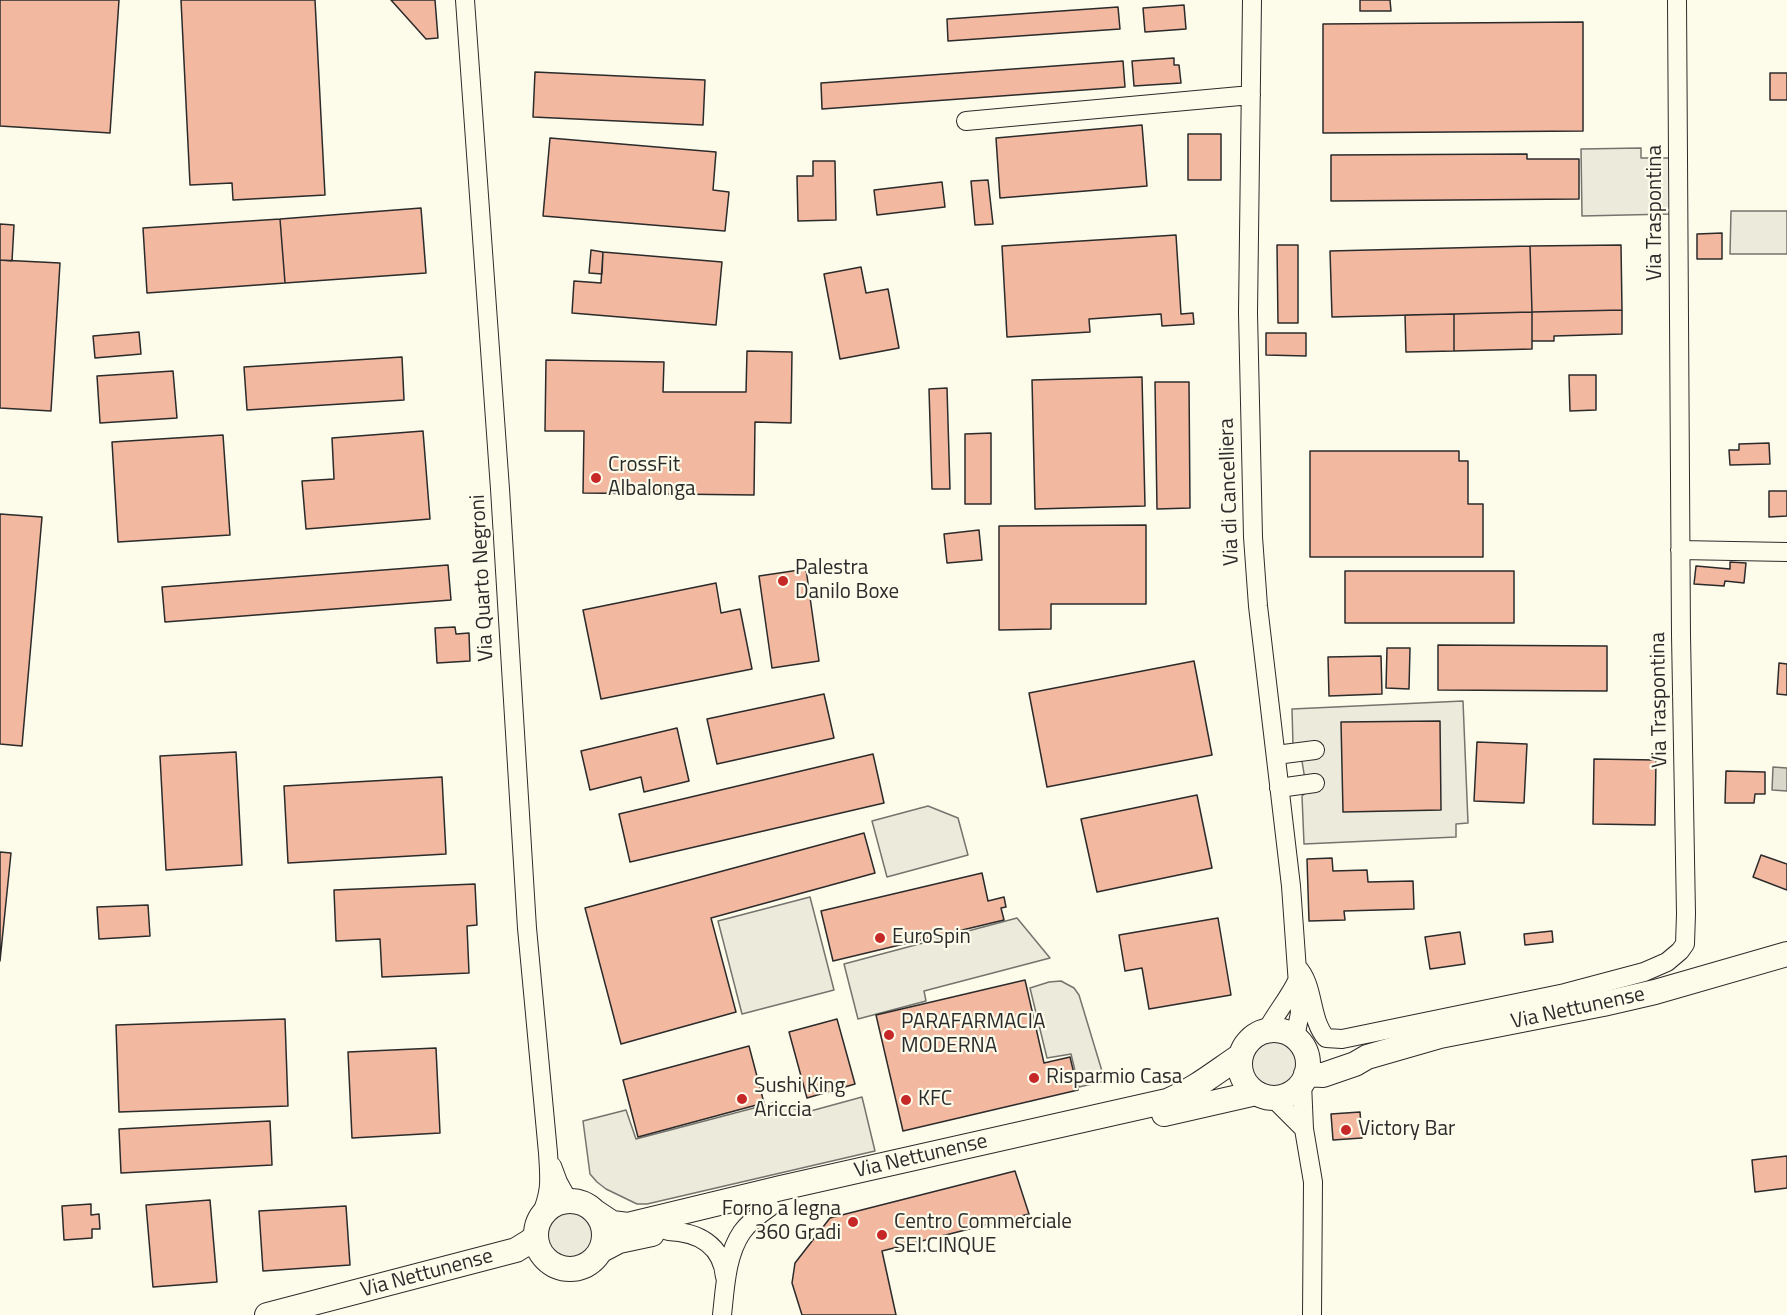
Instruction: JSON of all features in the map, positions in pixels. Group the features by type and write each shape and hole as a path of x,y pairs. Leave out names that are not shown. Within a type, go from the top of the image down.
{"main road":[{"name":"Via Nettunense","path":"600,1251 619,1241 1264,1095 1289,1094 1304,1079 1355,1064 1367,1057 1440,1036 1553,1015 1655,992 1787,954"},
{"name":"Via Nettunense","path":"594,1211 612,1223 628,1225 802,1183 1167,1101 1200,1085 1240,1056 1250,1039 1268,1030 1282,1030 1300,1042 1332,1055 1367,1057"},
{"path":"1300,1042 1307,1056 1308,1065 1304,1079"},
{"path":"1240,1056 1239,1066 1242,1077 1248,1086 1264,1095"},
{"path":"568,1200 578,1201 594,1211 604,1230 600,1251 590,1263 575,1269 552,1264 539,1236 552,1205 568,1200"},
{"name":"Via Nettunense","path":"281,1314 516,1250 539,1236"}],"street":[{"name":"Via Quarto Negroni","path":"465,0 500,489 527,928 550,1179 549,1194 539,1236"},
{"name":"Via di Cancelliera","path":"1252,0 1248,313 1253,545 1291,886 1300,1042"},
{"name":"Via Traspontina","path":"1297,974 1304,975 1318,1030 1326,1038 1342,1039 1564,993 1644,972 1667,962 1680,951 1684,944 1686,914 1680,550 1677,0"},
{"path":"966,121 1251,95"},
{"path":"1680,550 1787,552"},
{"path":"1276,755 1315,750"},
{"path":"1279,788 1315,783"},
{"path":"1268,1030 1274,1017 1290,996 1297,974"},
{"path":"1304,1079 1302,1108 1313,1182 1312,1315"},
{"path":"1264,1095 1304,1129"},
{"name":"Via Quarto Negroni","path":"548,1153 555,1176 568,1200"},
{"path":"722,1315 731,1255 739,1237 752,1220 770,1207"},
{"path":"668,1231 684,1231 711,1246 722,1261 726,1286"}],"shaded area":[{"path":"1641,148 1641,158 1669,158 1670,214 1582,216 1581,149"},
{"path":"1731,211 1787,211 1787,254 1730,254"},
{"path":"1463,701 1468,823 1456,824 1456,837 1304,844 1302,796 1307,792 1300,749 1293,746 1292,709"},
{"path":"1773,767 1787,768 1787,791 1772,790"},
{"path":"928,806 958,818 968,855 887,877 872,821"},
{"path":"810,897 834,990 742,1014 718,921"},
{"path":"1017,918 1050,958 924,991 926,1001 858,1019 844,964"},
{"path":"1061,981 1074,988 1079,995 1105,1081 1079,1087 1071,1054 1047,1058 1030,988"},
{"path":"1274,1040 1283,1042 1294,1051 1299,1065 1297,1074 1288,1085 1274,1090 1265,1088 1254,1079 1249,1065 1251,1056 1260,1045"},
{"path":"862,1097 875,1151 647,1204 637,1204 606,1189 590,1174 583,1121 626,1110 636,1139 773,1103 807,1112"},
{"path":"564,1203 576,1203 592,1212 599,1222 601,1234 599,1246 592,1256 576,1265 564,1265 553,1260 544,1251 539,1240 539,1228 544,1217 553,1208"}],"building":[{"path":"0,0 119,0 110,133 0,126"},
{"path":"181,0 315,0 325,195 233,200 232,183 190,185"},
{"path":"391,0 435,0 438,38 426,39"},
{"path":"1360,0 1390,0 1391,11 1360,11"},
{"path":"1184,5 1186,29 1145,32 1143,8"},
{"path":"1118,7 1120,29 948,41 947,19"},
{"path":"1583,22 1583,131 1323,133 1323,24"},
{"path":"1174,58 1174,65 1179,65 1181,83 1134,86 1132,61"},
{"path":"1123,61 1125,87 822,109 821,83"},
{"path":"535,72 705,80 703,125 533,117"},
{"path":"1770,73 1787,73 1787,100 1770,100"},
{"path":"1142,125 1147,186 1000,198 996,138"},
{"path":"1188,134 1221,134 1221,180 1188,180"},
{"path":"550,138 716,152 713,190 729,192 725,231 543,216"},
{"path":"1527,154 1527,159 1579,159 1579,199 1331,201 1331,155"},
{"path":"813,161 835,161 836,220 798,221 797,176 813,176"},
{"path":"988,180 993,224 975,225 971,181"},
{"path":"942,182 945,207 877,215 874,190"},
{"path":"421,208 426,273 285,283 280,219"},
{"path":"280,219 285,283 147,293 143,228"},
{"path":"0,224 14,225 12,261 0,260"},
{"path":"1722,233 1722,259 1697,259 1697,234"},
{"path":"1176,235 1181,314 1193,313 1194,324 1162,326 1161,314 1089,319 1090,332 1007,337 1002,246"},
{"path":"1277,245 1298,245 1298,323 1278,323"},
{"path":"1621,245 1622,310 1532,312 1530,246"},
{"path":"1530,246 1532,312 1332,317 1330,251"},
{"path":"591,250 603,252 602,274 589,273"},
{"path":"603,252 722,262 716,325 572,313 574,281 601,283"},
{"path":"0,260 60,263 51,411 0,408"},
{"path":"861,267 866,293 888,289 899,348 840,359 824,274"},
{"path":"1622,310 1622,334 1554,336 1554,341 1532,341 1532,312"},
{"path":"1532,312 1532,349 1454,351 1454,314"},
{"path":"1454,314 1454,351 1406,352 1405,315"},
{"path":"139,332 141,354 95,358 93,336"},
{"path":"1266,333 1306,333 1306,356 1266,355"},
{"path":"747,351 792,352 791,423 755,422 754,495 583,493 584,431 545,431 546,360 664,362 663,392 746,392"},
{"path":"402,357 404,400 247,410 244,367"},
{"path":"173,371 177,418 100,423 97,376"},
{"path":"1569,375 1596,375 1596,410 1570,411"},
{"path":"1142,377 1145,506 1035,509 1032,380"},
{"path":"1155,382 1189,382 1190,508 1157,509"},
{"path":"947,388 950,489 932,489 929,389"},
{"path":"423,431 430,519 306,529 302,481 334,479 332,438"},
{"path":"991,433 991,504 965,504 965,434"},
{"path":"223,435 230,535 118,542 112,442"},
{"path":"1769,443 1770,464 1730,465 1729,450 1739,450 1739,444"},
{"path":"1310,451 1459,451 1459,461 1468,461 1468,504 1483,504 1483,557 1310,557"},
{"path":"1769,491 1787,491 1787,516 1769,517"},
{"path":"0,514 42,517 22,746 0,744"},
{"path":"1146,525 1146,604 1051,604 1051,629 999,630 999,526"},
{"path":"979,530 982,560 947,563 944,534"},
{"path":"1730,562 1746,563 1744,583 1725,581 1724,586 1694,584 1696,566 1730,569"},
{"path":"448,565 451,600 165,622 162,587"},
{"path":"806,569 819,661 772,668 759,576"},
{"path":"1345,571 1514,571 1514,623 1345,623"},
{"path":"716,583 721,613 740,609 752,669 601,699 583,610"},
{"path":"455,627 456,634 469,633 470,661 437,663 435,628"},
{"path":"1438,645 1607,646 1607,691 1438,690"},
{"path":"1387,648 1410,648 1409,689 1386,688"},
{"path":"1381,656 1382,694 1329,696 1328,657"},
{"path":"1194,661 1212,755 1047,787 1029,693"},
{"path":"1779,663 1787,664 1787,695 1777,694"},
{"path":"824,694 834,738 717,764 707,719"},
{"path":"1440,721 1441,810 1343,812 1341,722"},
{"path":"677,728 689,781 644,792 641,777 590,790 581,751"},
{"path":"1477,742 1527,744 1524,803 1474,801"},
{"path":"236,752 242,865 166,870 160,756"},
{"path":"873,754 884,803 630,862 619,814"},
{"path":"1594,759 1656,760 1655,825 1593,824"},
{"path":"1726,771 1765,772 1765,794 1755,794 1754,803 1725,803"},
{"path":"442,777 446,854 288,863 284,786"},
{"path":"1197,795 1212,868 1097,892 1081,819"},
{"path":"864,833 875,873 711,918 736,1012 621,1044 585,908"},
{"path":"0,852 11,853 0,961"},
{"path":"1761,855 1787,864 1787,890 1753,877"},
{"path":"1332,858 1333,871 1367,870 1368,882 1413,881 1414,909 1344,911 1345,920 1309,921 1307,859"},
{"path":"982,873 988,901 1004,897 1006,907 1001,908 1004,920 833,961 821,911"},
{"path":"475,884 477,925 467,926 469,973 382,977 380,939 336,941 334,890"},
{"path":"148,905 150,936 99,939 97,907"},
{"path":"1218,918 1231,995 1149,1009 1142,968 1125,971 1119,935"},
{"path":"1552,931 1553,942 1525,945 1524,934"},
{"path":"1460,932 1465,964 1430,969 1425,937"},
{"path":"1025,980 1044,1063 1070,1057 1078,1090 903,1131 876,1015"},
{"path":"285,1019 288,1106 119,1112 116,1025"},
{"path":"837,1019 855,1084 807,1098 789,1032"},
{"path":"749,1046 764,1103 638,1137 623,1080"},
{"path":"436,1048 440,1133 352,1138 348,1052"},
{"path":"1360,1112 1362,1138 1333,1140 1331,1114"},
{"path":"270,1121 272,1165 121,1173 119,1129"},
{"path":"1787,1156 1787,1188 1755,1192 1752,1160"},
{"name":"Centro Commerciale SEI.CINQUE","path":"1015,1171 1029,1214 882,1251 896,1315 802,1315 792,1283 795,1263 830,1218"},
{"path":"210,1200 217,1282 153,1287 146,1205"},
{"path":"91,1204 91,1215 99,1214 100,1229 92,1229 92,1238 64,1240 62,1206"},
{"path":"346,1206 350,1265 263,1271 259,1211"}],"place":[{"name":"CrossFit Albalonga","path":"596,478"},
{"name":"Palestra Danilo Boxe","path":"783,581"},
{"name":"EuroSpin","path":"880,938"},
{"name":"PARAFARMACIA MODERNA","path":"889,1035"},
{"name":"Risparmio Casa","path":"1034,1078"},
{"name":"Sushi King Ariccia","path":"742,1099"},
{"name":"KFC","path":"906,1100"},
{"name":"Victory Bar","path":"1346,1130"},
{"name":"Forno a legna 360 Gradi","path":"853,1222"},
{"name":"Centro Commerciale SEI.CINQUE","path":"882,1235"}]}
